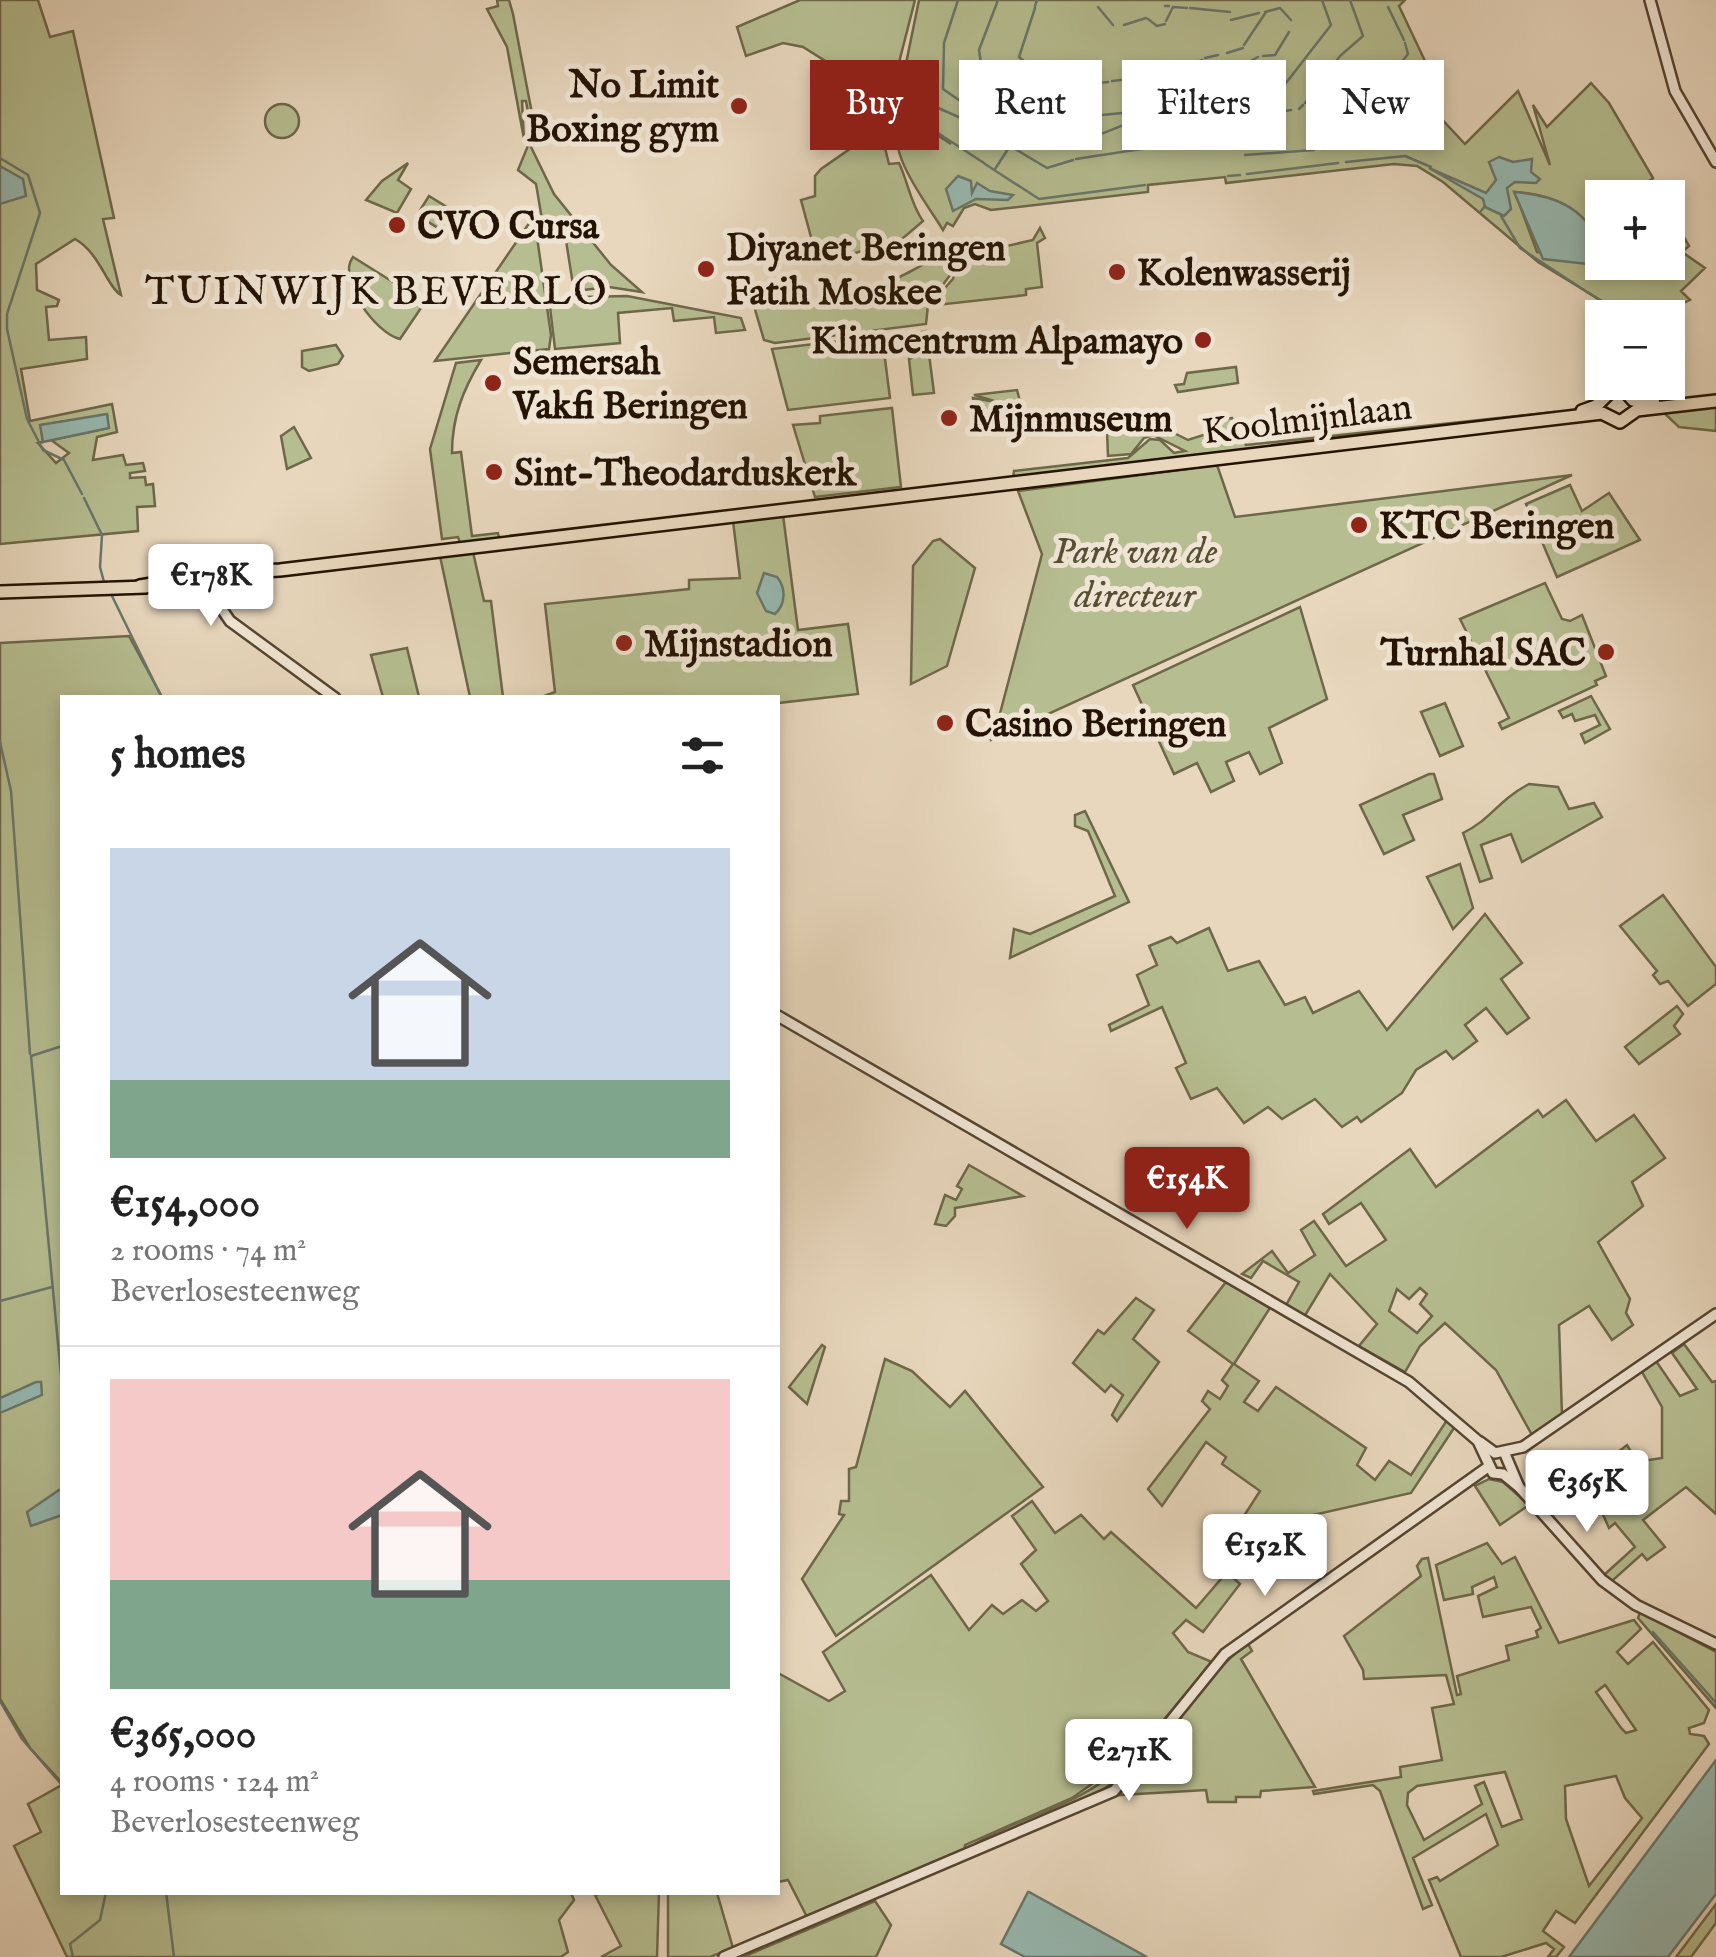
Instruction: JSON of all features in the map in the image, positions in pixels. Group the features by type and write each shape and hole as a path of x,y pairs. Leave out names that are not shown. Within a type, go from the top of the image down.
{"main road":[{"name":"Koolmijnlaan","path":"1567,418 1596,406 1600,400"},
{"path":"1601,400 1602,413"},
{"name":"Koolmijnlaan","path":"1627,400 1632,406"},
{"name":"Koolmijnlaan","path":"0,592 213,582 280,570 1602,413 1615,422 1632,406 1716,401"}],"street":[{"path":"1650,0 1675,91 1716,162"},
{"path":"213,582 227,618 331,695"},
{"path":"780,1017 1409,1382 1478,1441 1617,1594 1716,1644"},
{"path":"724,1957 1114,1791 1225,1654 1716,1314"}],"green space":[{"path":"0,0 38,0 50,37 73,31 114,218 103,219 121,295 91,253 75,239 36,264 37,290 59,300 57,306 46,307 49,340 86,337 87,359 21,369 30,421 112,404 117,432 97,437 93,460 123,455 126,465 143,463 145,471 130,473 130,478 145,477 146,485 153,484 155,506 137,507 138,531 0,544","holes":["107,415 108,428 51,440 69,453 56,463 38,443 43,442 41,425"]},
{"path":"497,0 509,0 513,14 534,124 531,129 526,101 522,101 524,139 507,47 487,9 498,6"},
{"path":"800,0 915,0 900,60 824,60 803,47 783,43 746,56 737,27"},
{"path":"919,0 1405,0 1399,6 1425,60 1306,60 1306,150 1444,150 1444,122 1465,144 1518,91 1550,165 1533,105 1547,127 1591,83 1609,103 1653,178 1585,180 1585,221 1558,201 1515,192 1537,252 1585,261 1585,280 1685,280 1685,254 1705,268 1681,291 1690,300 1685,302 1600,300 1538,262 1443,182 1417,166 1394,164 1226,183 1225,177 1148,185 1148,192 991,210 975,204 964,208 953,226 947,223 943,230 916,188 899,150 939,150 939,136 951,144 939,136 939,60 907,60"},
{"path":"282,104 294,109 299,121 294,133 282,138 270,133 265,121 270,109"},
{"path":"529,143 554,194 611,265 642,292 609,287 574,291 564,228 544,231 536,184 518,170"},
{"path":"848,150 886,150 889,164 899,163 923,221 902,239 835,259 831,250 811,237 801,200 815,196 815,176"},
{"path":"408,163 398,180 411,189 397,213 366,200 382,181"},
{"path":"429,196 455,212 443,231 417,215"},
{"path":"530,222 535,223 551,335 549,349 435,361"},
{"path":"1040,228 1045,238 1037,243 1042,287 1026,289 1026,295 937,305 935,299 953,279 958,259 990,254 989,250 1033,240"},
{"path":"950,247 953,271 928,305 926,324 775,343 764,340 754,306 807,304 857,293 904,275"},
{"path":"353,257 425,302 400,339 380,327 361,304 350,278"},
{"path":"627,296 741,318 745,330 716,333 714,317 674,321 672,308 618,313 620,343 555,349 550,307 582,297"},
{"path":"926,331 934,393 913,395 909,359 914,357 909,357 906,336"},
{"path":"882,336 890,398 788,410 772,349"},
{"path":"336,345 343,356 338,364 309,371 302,367 302,351"},
{"path":"481,360 460,404 452,453 461,452 472,536 498,533 499,538 460,543 458,537 442,539 430,449 456,363"},
{"path":"1236,367 1238,383 1178,392 1175,385 1184,384 1187,373"},
{"path":"1017,390 1023,413 1008,403 1016,415 982,417 984,405 976,417 973,398 1001,403 974,395"},
{"path":"1716,407 1716,431 1679,427 1664,413"},
{"path":"892,408 901,487 815,497 793,425 820,423 820,416"},
{"path":"1555,412 1013,478 1014,471 1128,458 1150,439 1160,440 1174,453 1185,451 1153,435 1144,438 1131,454 1108,456 1107,431 1135,429 1136,434 1164,428 1188,440 1210,433 1205,421 1232,418 1246,445"},
{"path":"294,427 311,458 287,469 281,436"},
{"name":"Park van de directeur","path":"1217,465 1235,517 1572,475 991,740 989,732 998,721 1042,554 1018,491"},
{"path":"1570,485 1582,511 1609,493 1640,540 1557,577 1526,504"},
{"path":"783,515 798,630 848,624 858,694 780,703 780,695 547,695 555,692 545,604 689,589 689,580 740,578 733,521"},
{"path":"940,539 975,568 947,666 911,684 913,566 933,541"},
{"path":"473,552 484,601 491,601 503,695 470,695 440,556"},
{"path":"1545,583 1562,619 1570,621 1582,615 1606,676 1595,681 1597,685 1502,729 1499,723 1509,718 1460,619"},
{"path":"1300,607 1327,699 1269,728 1282,763 1260,774 1249,752 1226,762 1234,781 1211,792 1197,763 1174,774 1133,685"},
{"path":"129,636 161,695 60,695 60,1781 30,1748 0,1699 0,643"},
{"path":"407,648 419,695 382,695 371,655"},
{"path":"1591,696 1610,729 1585,743 1581,734 1600,725 1595,715 1575,721 1572,714 1563,718 1559,711"},
{"path":"1445,703 1463,746 1440,756 1421,712"},
{"path":"1434,774 1442,799 1403,815 1414,840 1384,854 1360,805"},
{"path":"1529,784 1558,787 1569,809 1594,803 1602,817 1522,862 1511,834 1481,845 1492,878 1480,882 1463,833"},
{"path":"1085,811 1129,902 1010,958 1014,929 1030,934 1115,896 1088,831 1075,826 1075,815"},
{"path":"1460,864 1473,908 1453,929 1427,877"},
{"path":"1663,895 1716,967 1716,984 1688,1006 1668,981 1660,984 1653,975 1657,971 1620,926"},
{"path":"1485,914 1522,963 1501,979 1529,1018 1507,1034 1486,1008 1465,1025 1477,1041 1453,1059 1446,1051 1416,1070 1402,1093 1361,1122 1357,1117 1342,1127 1315,1099 1282,1119 1268,1107 1244,1123 1217,1088 1191,1099 1176,1068 1186,1063 1162,1007 1111,1031 1109,1025 1149,1005 1137,975 1157,965 1149,946 1171,937 1177,943 1209,928 1228,971 1259,961 1285,1005 1305,997 1313,1013 1359,991 1387,1030"},
{"path":"1677,1006 1683,1014 1674,1026 1680,1034 1639,1064 1625,1047"},
{"path":"1566,1100 1596,1141 1634,1115 1665,1158 1632,1182 1643,1206 1598,1242 1630,1299 1626,1313 1633,1325 1612,1340 1589,1306 1559,1325 1562,1415 1532,1435 1496,1370 1445,1323 1420,1346 1405,1372 1359,1346 1377,1324 1330,1274 1304,1317 1285,1307 1299,1282 1263,1261 1251,1278 1242,1274 1272,1251 1288,1273 1315,1255 1301,1230 1314,1221 1346,1266 1386,1240 1361,1203 1329,1224 1323,1214 1410,1149 1436,1187 1538,1110 1543,1117","holes":["1420,1288 1427,1294 1420,1304 1432,1316 1417,1333 1389,1311 1397,1289 1409,1299"]},
{"path":"969,1165 1023,1196 955,1208 955,1216 946,1226 935,1224 945,1195 956,1200 962,1189 957,1186"},
{"path":"1226,1282 1270,1308 1234,1364 1259,1381 1244,1402 1258,1411 1276,1387 1366,1448 1357,1465 1375,1480 1389,1461 1411,1475 1449,1417 1456,1425 1411,1493 1233,1533 1260,1491 1222,1464 1226,1457 1206,1442 1162,1506 1148,1489 1210,1409 1202,1401 1208,1391 1220,1399 1228,1386 1222,1380 1233,1364 1188,1331"},
{"path":"1136,1298 1154,1310 1133,1339 1159,1362 1117,1421 1112,1415 1123,1395 1111,1385 1105,1392 1073,1363 1098,1330 1104,1334"},
{"path":"1684,1344 1712,1382 1716,1381 1716,1514 1686,1487 1643,1520 1665,1547 1647,1560 1642,1554 1612,1581 1604,1575 1635,1547 1615,1523 1609,1528 1586,1477 1627,1445 1637,1462 1662,1458 1662,1407 1642,1372 1656,1361 1680,1396 1697,1389 1672,1353"},
{"path":"822,1345 825,1347 807,1404 789,1387"},
{"path":"885,1359 912,1371 950,1407 965,1391 1043,1487 836,1636 802,1579 844,1515 839,1514 841,1501 849,1501 849,1469 856,1467"},
{"path":"1489,1479 1503,1482 1529,1505 1500,1525 1475,1486"},
{"path":"1032,1501 1055,1533 1081,1515 1104,1539 1111,1532 1196,1608 1227,1572 1240,1584 1203,1632 1186,1620 1173,1633 1188,1652 1212,1662 1123,1769 1109,1772 1072,1798 965,1845 964,1851 807,1917 788,1880 780,1882 780,1674 829,1701 845,1691 823,1652 931,1575 969,1630 992,1605 1003,1614 1022,1600 1036,1611 1048,1601 1021,1564 1036,1550 1012,1516"},
{"path":"1487,1543 1502,1564 1515,1557 1559,1643 1634,1620 1641,1629 1617,1652 1628,1664 1653,1642 1709,1710 1704,1723 1689,1728 1690,1734 1704,1736 1709,1744 1575,1923 1556,1911 1543,1931 1564,1947 1556,1957 1548,1957 1554,1949 1546,1943 1501,1957 1461,1957 1429,1880 1437,1877 1440,1881 1498,1845 1486,1814 1413,1858 1432,1905 1423,1909 1380,1791 1373,1785 1314,1794 1313,1791 1401,1777 1400,1767 1442,1760 1432,1708 1454,1704 1446,1675 1364,1679 1344,1636 1421,1576 1417,1566 1422,1559 1428,1558 1457,1695 1461,1694 1457,1676 1509,1660 1506,1646 1538,1637 1536,1631 1541,1628 1531,1607 1483,1617 1478,1596 1497,1587 1494,1577 1472,1587 1473,1594 1444,1600 1436,1565","holes":["1606,1686 1636,1730 1626,1733 1596,1692","1505,1772 1522,1819 1502,1827 1484,1782 1475,1786 1482,1804 1424,1840 1407,1805 1408,1793 1417,1786","1616,1776 1625,1798 1642,1818 1589,1886 1566,1819 1565,1786"]},
{"path":"1640,1612 1716,1652 1716,1708 1638,1618"},
{"path":"1247,1642 1252,1651 1241,1659 1315,1787 1261,1791 1260,1797 1236,1797 1236,1802 1208,1802 1206,1790 1119,1795 1203,1684"},
{"path":"1107,1778 1112,1783 1093,1797 968,1849 1073,1799"},
{"path":"60,1786 60,1895 572,1895 574,1900 559,1920 568,1952 561,1957 67,1957 14,1846 41,1832 28,1804"},
{"path":"595,1895 659,1895 657,1957 601,1957 621,1946"},
{"path":"668,1895 718,1895 733,1948 710,1957 668,1957"},
{"path":"875,1901 891,1925 876,1957 743,1957"},
{"path":"1716,1904 1716,1923 1691,1957 1676,1957"}],"water":[{"path":"1499,157 1513,162 1532,159 1531,172 1540,179 1536,183 1515,182 1507,188 1511,209 1504,216 1429,168 1486,193 1496,180 1489,162"},
{"path":"0,166 23,179 26,196 0,204"},
{"path":"958,176 971,181 972,193 977,183 990,191 1013,195 1008,200 976,199 953,211 946,189"},
{"path":"1514,192 1554,200 1585,220 1585,264 1543,259"},
{"path":"107,414 109,428 43,442 40,425"},
{"path":"764,573 777,577 782,586 783,601 775,614 766,611 757,593"},
{"path":"41,1382 42,1395 0,1413 0,1398"},
{"path":"60,1490 60,1516 31,1526 27,1512"},
{"path":"1716,1760 1716,1894 1668,1957 1569,1957"},
{"path":"1028,1892 1147,1957 1025,1957 1001,1944"}],"waterway":[{"path":"958,0 944,43 943,89 959,100"},
{"path":"981,60 979,50 998,0"},
{"path":"1035,6 1037,0"},
{"path":"1286,83 1331,25 1322,0"},
{"path":"1305,103 1340,56 1363,36 1350,0"},
{"path":"1098,7 1113,25"},
{"path":"1166,21 1173,7 1187,8"},
{"path":"1388,7 1404,40"},
{"path":"1023,60 1019,57 1035,8"},
{"path":"1190,8 1230,12"},
{"path":"1265,12 1280,8 1291,20"},
{"path":"1244,45 1266,12"},
{"path":"1231,20 1259,13"},
{"path":"1124,25 1146,18"},
{"path":"1148,19 1157,26 1165,24"},
{"path":"1263,56 1275,55 1289,32"},
{"path":"1403,60 1408,54 1405,43"},
{"path":"1227,53 1243,48"},
{"path":"1205,58 1218,55"},
{"path":"1252,60 1258,57"},
{"path":"1112,81 1122,80"},
{"path":"1102,83 1108,82"},
{"path":"1299,109 1303,105"},
{"path":"939,108 959,117"},
{"path":"1286,111 1291,110"},
{"path":"1102,115 1122,113"},
{"path":"1102,133 1122,126"},
{"path":"939,134 984,163"},
{"path":"995,169 1010,146 1047,168 1073,160"},
{"path":"1076,159 1134,150"},
{"path":"1245,155 1314,150"},
{"path":"1346,162 1405,156 1431,167"},
{"path":"0,158 28,175 40,213 7,314 27,419 43,450 64,460 82,494"},
{"path":"1247,174 1338,163"},
{"path":"985,164 1039,199 1145,185"},
{"path":"1228,176 1240,175"},
{"path":"1481,211 1485,206"},
{"path":"1501,216 1520,248 1599,300"},
{"path":"84,498 102,535 100,567 104,582"},
{"path":"111,594 161,695"},
{"path":"0,742 11,791 30,1054"},
{"path":"60,1047 31,1056 60,1365"},
{"path":"0,1301 52,1287"},
{"path":"1653,1632 1716,1703"},
{"path":"0,1701 22,1739 60,1783"},
{"path":"73,1957 70,1944 100,1920 105,1895"},
{"path":"166,1895 174,1957"}],"place":[{"name":"No Limit Boxing gym","path":"739,106"},
{"name":"CVO Cursa","path":"397,225"},
{"name":"Diyanet Beringen Fatih Moskee","path":"706,269"},
{"name":"Kolenwasserij","path":"1117,272"},
{"name":"Klimcentrum Alpamayo","path":"1203,340"},
{"name":"Semersah Vakfi Beringen","path":"493,383"},
{"name":"Mijnmuseum","path":"949,418"},
{"name":"Sint-Theodarduskerk","path":"494,472"},
{"name":"KTC Beringen","path":"1359,525"},
{"name":"Mijnstadion","path":"624,643"},
{"name":"Turnhal SAC","path":"1606,652"},
{"name":"Casino Beringen","path":"945,723"}],"district":[{"name":"TUINWIJK BEVERLO","path":"377,290"}]}
